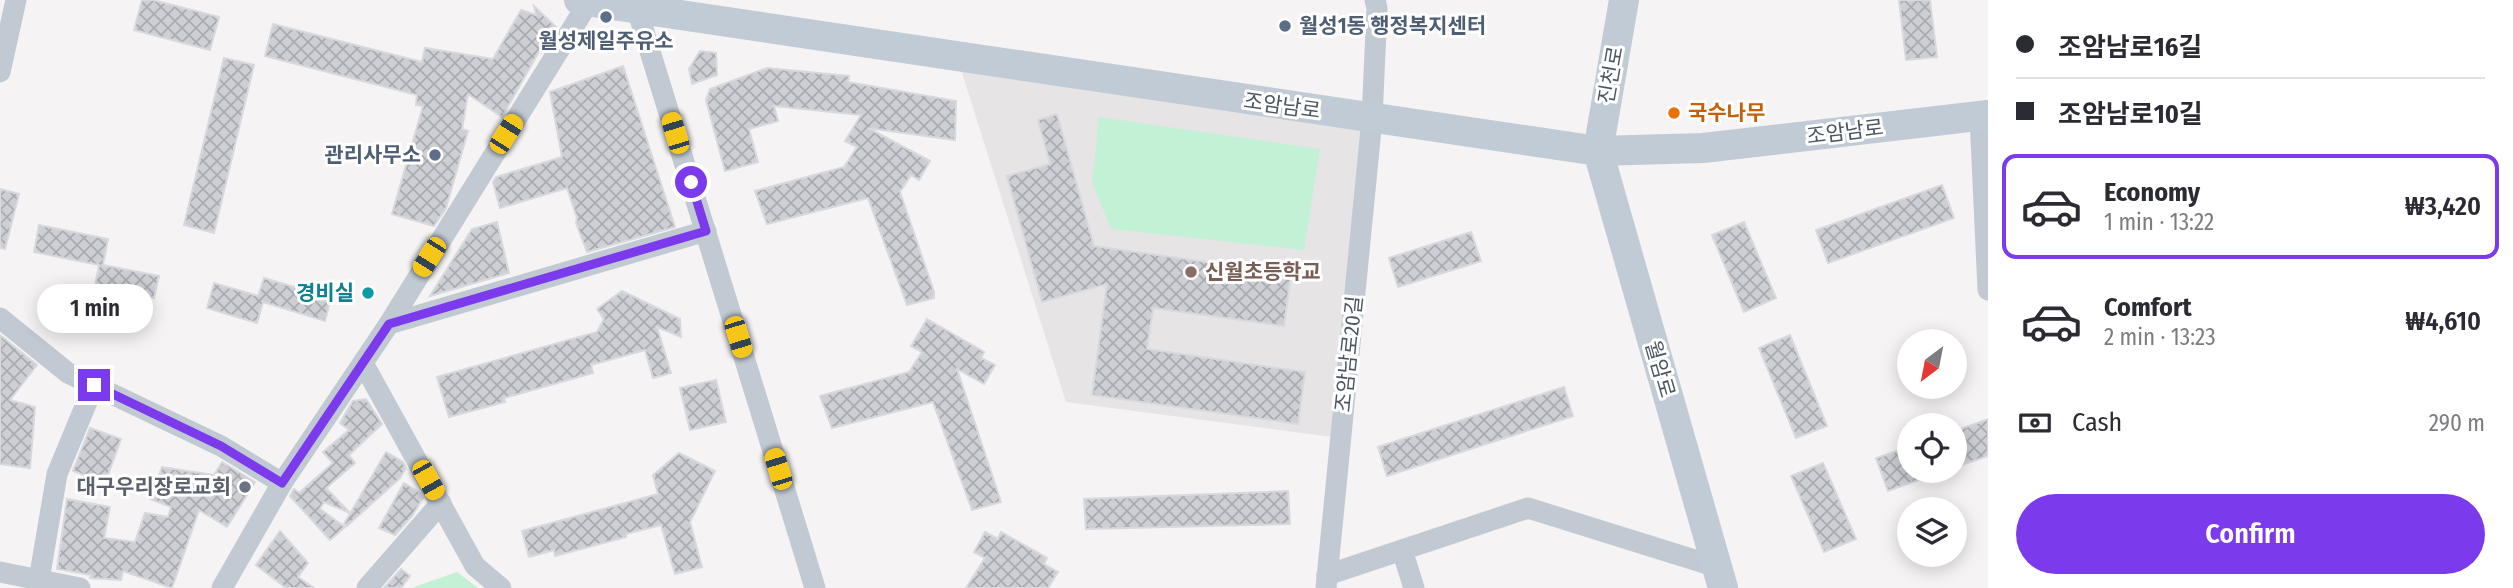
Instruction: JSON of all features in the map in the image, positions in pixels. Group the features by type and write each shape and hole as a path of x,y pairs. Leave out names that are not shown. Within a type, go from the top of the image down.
{"main road":[{"name":"진천로","path":"1598,151 1624,0"},
{"name":"조암남로","path":"586,1 1598,151 1703,148 1984,115"},
{"name":"월암로","path":"1598,151 1720,577"}],"street":[{"path":"0,72 16,0"},
{"name":"조암남로20길","path":"1326,581 1372,119 1376,0"},
{"path":"222,588 282,483 389,324 586,1"},
{"path":"637,9 815,588"},
{"path":"1984,115 1988,290"},
{"path":"389,324 706,231"},
{"path":"0,318 68,373 221,446 282,483"},
{"path":"363,363 475,566 500,588"},
{"path":"39,580 57,474 94,385"},
{"path":"367,588 440,503"},
{"path":"1326,581 1402,550 1528,508 1720,577"},
{"path":"1402,550 1414,588"},
{"path":"0,572 80,588"}],"shaded area":[{"name":"신월초등학교","path":"957,57 1372,119 1340,438 1066,402"}],"green space":[{"path":"1099,117 1320,149 1304,250 1111,229 1092,182"},
{"path":"457,572 478,588 413,588 417,586"}],"building":[{"path":"142,0 153,0 219,17 210,50 134,30"},
{"path":"1899,0 1930,0 1937,57 1906,60"},
{"path":"534,6 556,27 542,51 542,46 502,117 468,94 462,129 468,131 446,208 434,226 392,214 423,106 416,105 417,95 265,56 273,24 422,62 425,48 493,59 521,10 536,15"},
{"path":"700,51 716,53 717,75 692,84 689,69"},
{"path":"224,58 254,65 214,233 184,225"},
{"path":"623,66 675,227 587,252 567,188 500,208 493,182 496,177 562,157 550,92"},
{"path":"767,68 849,76 848,82 956,101 955,140 868,128 930,161 919,180 911,175 900,192 934,298 907,305 868,198 767,224 755,191 844,167 857,147 845,141 861,115 774,106 778,121 749,129 758,162 725,171 706,100 710,89"},
{"path":"1057,114 1094,246 1291,274 1284,326 1153,308 1147,349 1305,372 1298,424 1092,395 1107,284 1042,302 1007,176 1050,164 1038,120"},
{"path":"1942,185 1954,218 1828,263 1816,230"},
{"path":"0,189 19,194 5,249 0,248"},
{"path":"497,222 509,273 430,296 472,229"},
{"path":"1744,222 1776,298 1744,312 1712,235"},
{"path":"39,225 108,239 103,265 159,276 154,298 95,286 99,265 34,252"},
{"path":"1471,232 1481,261 1398,287 1389,258"},
{"path":"264,278 331,298 325,321 263,302 257,323 207,308 214,283 258,296"},
{"path":"622,291 680,319 681,337 657,327 671,373 653,378 645,350 591,365 593,373 449,417 437,377 597,332 604,319 597,309"},
{"path":"927,319 984,352 981,358 995,365 984,384 957,369 1001,502 972,510 933,402 832,428 820,396 909,372 922,352 911,346"},
{"path":"0,335 37,365 10,400 35,407 30,468 0,464"},
{"path":"1790,335 1827,426 1796,438 1759,348"},
{"path":"716,380 726,422 690,430 680,388"},
{"path":"1564,387 1573,416 1387,476 1378,447"},
{"path":"366,399 382,424 349,455 355,463 326,488 350,513 324,502 320,509 345,527 330,540 290,496 294,489 299,493 333,463 323,452 349,430 340,423 353,401"},
{"path":"1988,419 1988,456 1967,463 1967,427"},
{"path":"90,428 121,439 105,483 73,471"},
{"path":"1897,451 1897,483 1910,483 1888,491 1876,458"},
{"path":"386,452 403,462 406,468 400,478 347,526 344,524"},
{"path":"679,453 715,471 690,522 702,567 675,574 661,525 555,556 554,550 529,557 522,531 658,494 653,475"},
{"path":"222,462 255,482 227,527 199,510 172,588 123,571 121,580 90,578 91,575 57,569 67,499 110,507 104,538 135,542 145,513 168,517 171,507 150,499 162,467 214,475"},
{"path":"1823,463 1856,539 1824,552 1791,476"},
{"path":"404,483 419,492 423,498 395,535 379,528"},
{"path":"1288,491 1290,524 1086,529 1084,499"},
{"path":"280,531 308,563 298,577 314,588 286,588 256,565"},
{"path":"985,532 998,539 1001,532 1047,558 1044,564 1058,572 1048,588 966,588 985,558 974,552"},
{"path":"401,569 410,576 401,588 384,588"}],"place":[{"name":"월성제일주유소","path":"606,17"},
{"name":"월성1동 행정복지센터","path":"1285,26"},
{"name":"국수나무","path":"1674,113"},
{"name":"관리사무소","path":"435,155"},
{"name":"신월초등학교","path":"1191,272"},
{"name":"경비실","path":"368,293"},
{"name":"대구우리장로교회","path":"245,487"}],"route":[{"path":"94,385 221,446 282,483 389,324 706,231 691,182"}]}
